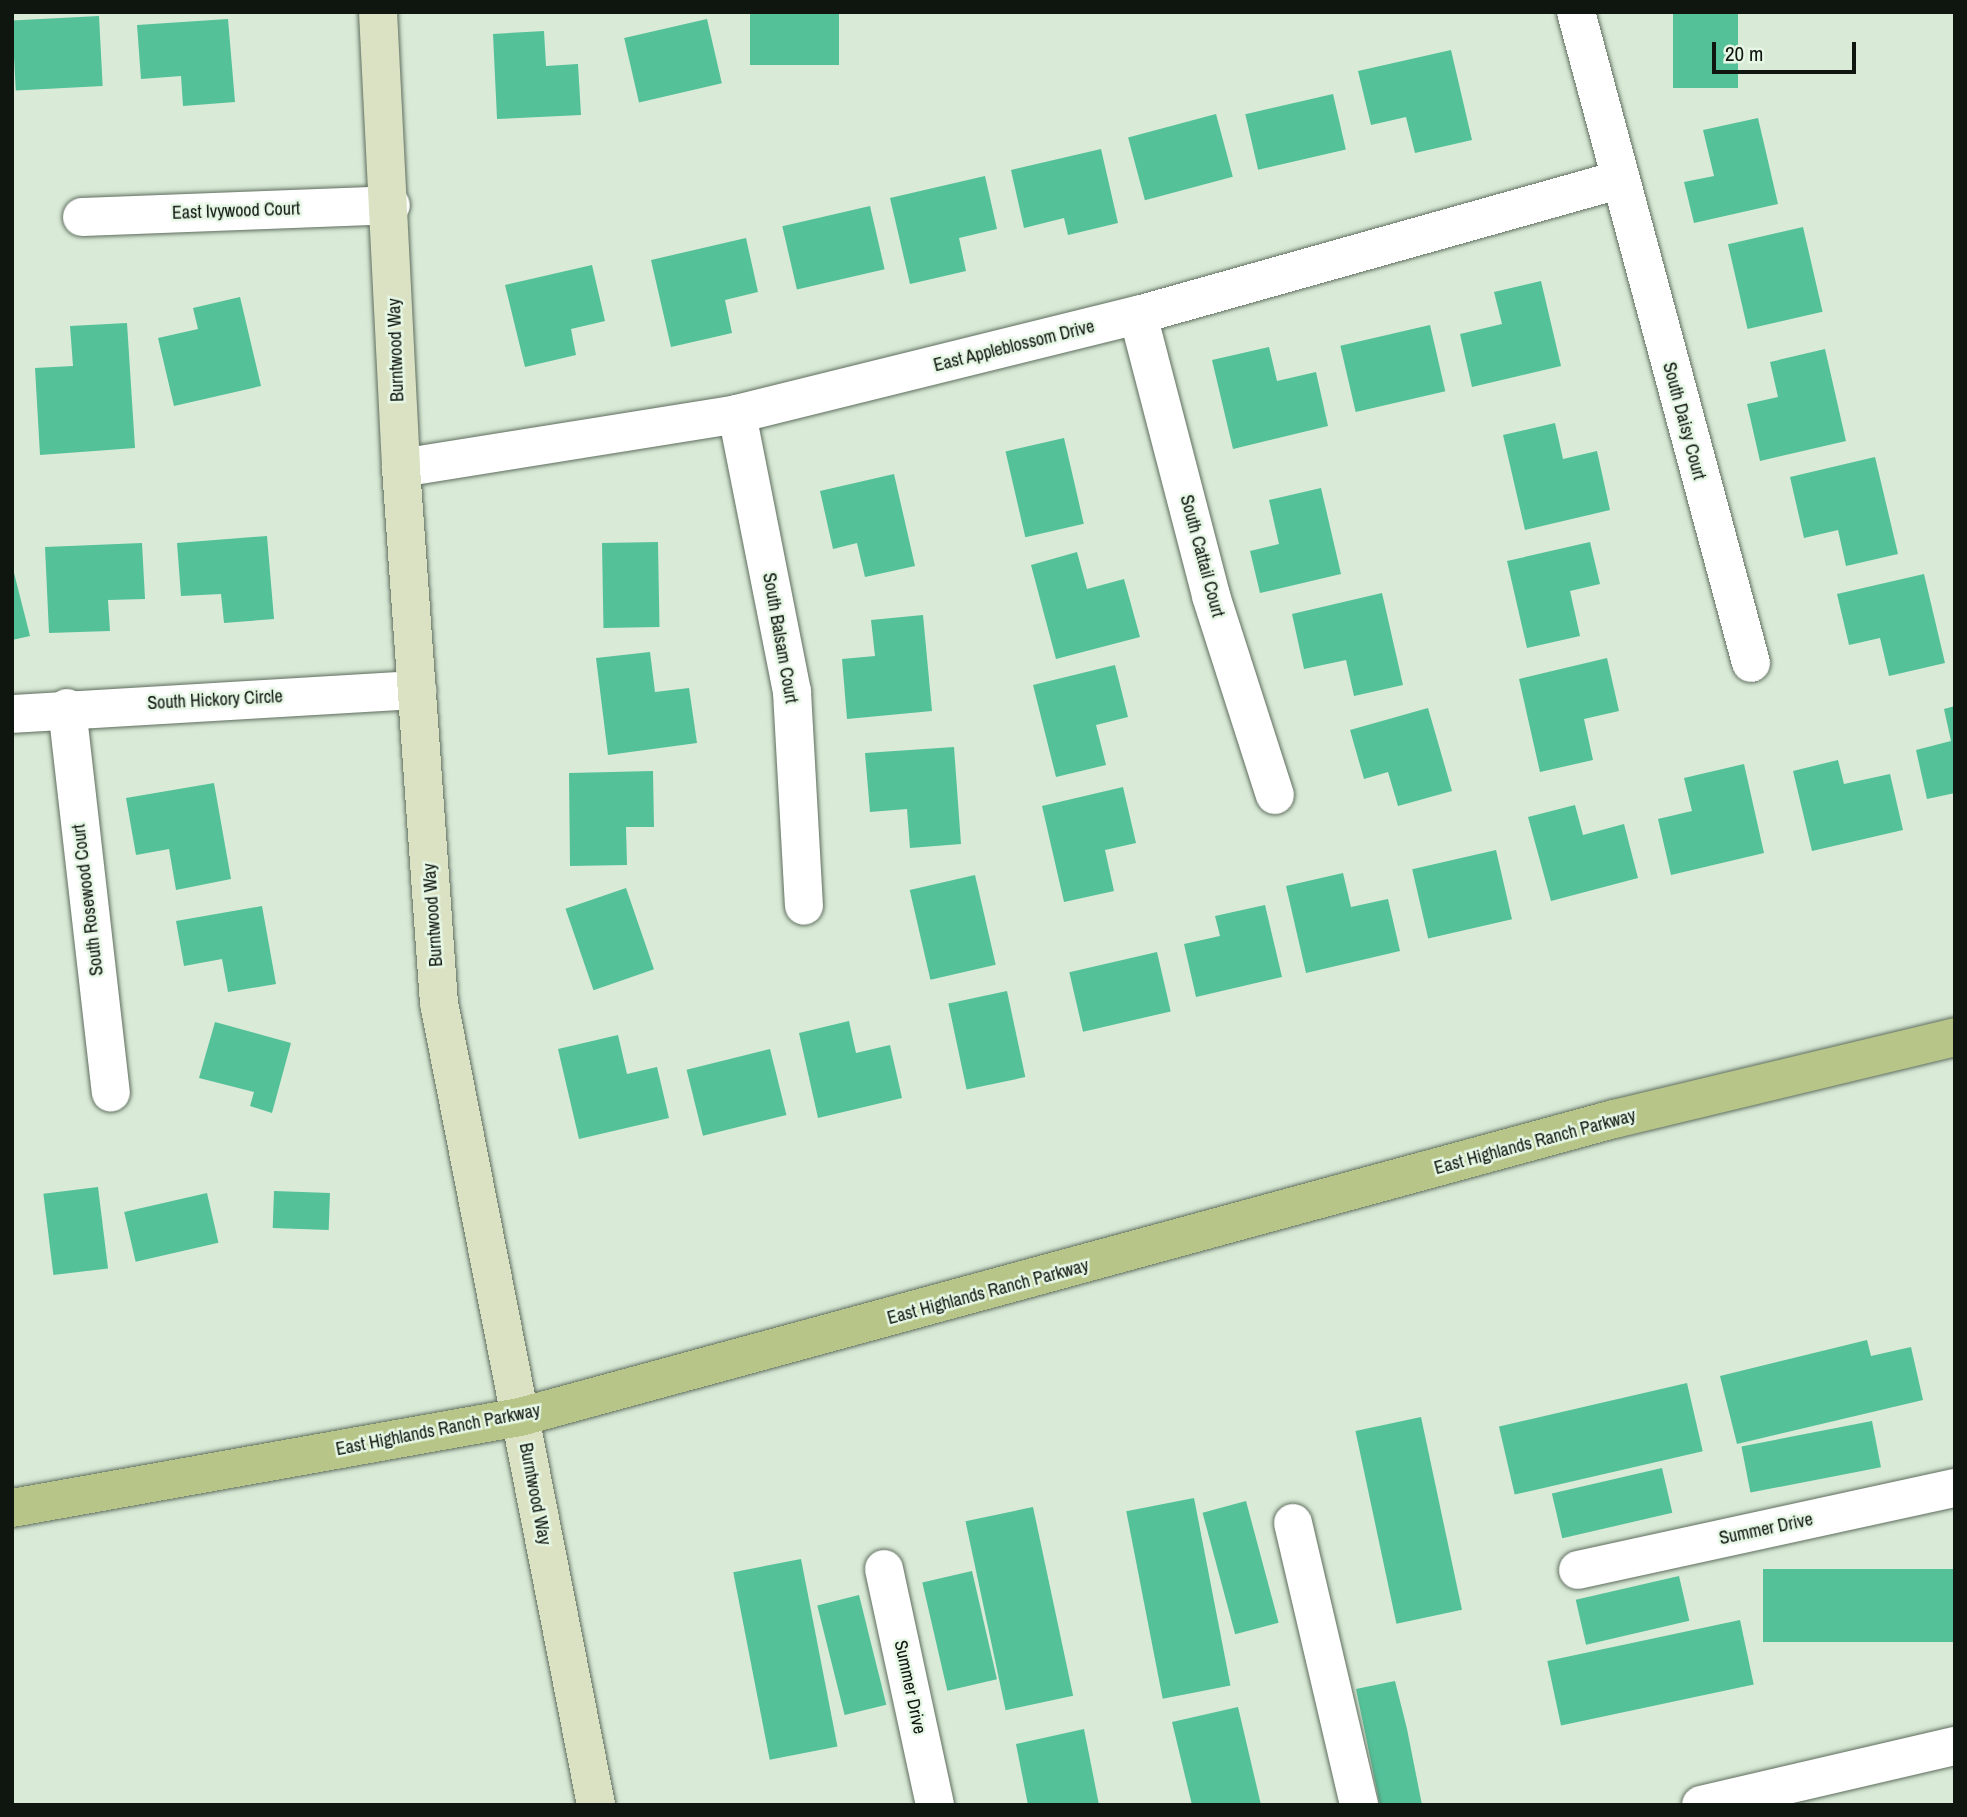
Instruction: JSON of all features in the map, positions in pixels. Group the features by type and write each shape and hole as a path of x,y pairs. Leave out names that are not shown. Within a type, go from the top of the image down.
{"main road":[{"name":"East Highlands Ranch Parkway","path":"12,1507 520,1417 1614,1119 1955,1037"}],"street":[{"name":"Burntwood Way","path":"378,12 391,205 401,468 439,1003 596,1805"},
{"name":"South Daisy Court","path":"1576,12 1617,180 1751,663"},
{"name":"East Appleblossom Drive","path":"401,468 737,414 1139,315 1617,180"},
{"name":"East Ivywood Court","path":"82,217 391,205"},
{"name":"South Cattail Court","path":"1139,315 1211,596 1275,795"},
{"name":"South Balsam Court","path":"737,414 792,692 804,906"},
{"name":"South Hickory Circle","path":"12,714 67,708 417,690"},
{"name":"South Rosewood Court","path":"67,708 111,1092"},
{"name":"Summer Drive","path":"1578,1570 1955,1489"},
{"path":"1293,1523 1359,1805"},
{"name":"Summer Drive","path":"884,1569 935,1805"},
{"path":"1701,1805 1955,1746"}],"building":[{"path":"750,12 839,12 839,65 750,65"},
{"path":"1673,12 1738,12 1738,88 1673,88"},
{"path":"99,16 103,86 16,90 12,21"},
{"path":"228,19 235,102 183,106 181,76 141,79 137,25"},
{"path":"707,19 722,83 639,102 624,38"},
{"path":"544,31 546,66 578,64 581,115 497,119 493,34"},
{"path":"1451,50 1472,140 1415,153 1406,117 1371,125 1358,71"},
{"path":"1333,94 1346,150 1258,170 1245,114"},
{"path":"1216,114 1233,177 1145,200 1128,138"},
{"path":"1758,118 1778,204 1694,223 1684,182 1714,176 1703,130"},
{"path":"1101,149 1118,223 1068,235 1064,218 1024,228 1011,170"},
{"path":"985,176 997,229 959,238 966,271 910,284 890,198"},
{"path":"870,206 885,269 797,290 782,226"},
{"path":"1803,227 1823,312 1748,329 1728,244"},
{"path":"746,238 758,292 725,300 732,333 671,347 651,260"},
{"path":"592,265 605,321 571,329 576,355 525,367 505,285"},
{"path":"1541,281 1561,366 1472,387 1460,334 1502,324 1494,292"},
{"path":"240,297 261,386 174,406 158,338 198,329 193,308"},
{"path":"127,323 135,448 40,455 35,368 73,366 70,326"},
{"path":"1430,325 1445,391 1356,412 1340,346"},
{"path":"1269,347 1277,381 1316,372 1328,426 1233,449 1212,360"},
{"path":"1825,349 1846,441 1760,461 1747,404 1778,397 1770,362"},
{"path":"1555,423 1563,459 1597,451 1610,510 1525,530 1503,435"},
{"path":"1064,438 1084,524 1025,537 1006,451"},
{"path":"1875,457 1898,554 1846,566 1838,530 1804,538 1790,477"},
{"path":"894,474 915,566 865,577 857,543 833,549 820,491"},
{"path":"1321,488 1341,574 1260,593 1250,551 1279,544 1269,500"},
{"path":"267,536 274,619 224,623 221,594 181,596 177,543"},
{"path":"658,542 659,627 603,628 602,543"},
{"path":"1590,542 1600,584 1570,591 1580,636 1527,648 1507,561"},
{"path":"142,543 145,599 108,600 110,631 49,633 45,547"},
{"path":"1077,552 1087,589 1124,579 1140,637 1056,659 1031,565"},
{"path":"12,565 30,636 12,640"},
{"path":"1924,574 1945,663 1889,676 1880,638 1849,645 1837,594"},
{"path":"1382,593 1403,685 1354,696 1346,660 1304,669 1292,614"},
{"path":"923,615 932,711 847,719 842,659 875,656 871,620"},
{"path":"650,652 655,692 689,688 697,743 608,755 596,658"},
{"path":"1607,658 1619,711 1584,719 1593,760 1540,772 1519,679"},
{"path":"1115,665 1128,717 1096,725 1106,765 1056,777 1033,685"},
{"path":"1955,706 1955,793 1927,799 1916,750 1951,741 1944,709"},
{"path":"1428,708 1452,791 1398,806 1388,772 1364,779 1350,730"},
{"path":"954,747 961,844 910,848 907,809 870,812 865,753"},
{"path":"1838,760 1844,784 1890,774 1903,830 1812,851 1793,771"},
{"path":"1744,764 1764,853 1671,875 1658,819 1692,811 1684,778"},
{"path":"653,771 654,827 626,827 627,865 570,866 569,773"},
{"path":"214,783 231,879 176,890 169,849 136,855 126,798"},
{"path":"1123,787 1136,843 1105,850 1114,891 1064,902 1042,806"},
{"path":"1575,805 1583,835 1624,824 1638,878 1551,901 1528,817"},
{"path":"1496,850 1512,919 1428,939 1412,869"},
{"path":"1343,873 1351,907 1388,899 1400,951 1306,973 1286,886"},
{"path":"975,875 996,965 930,980 910,890"},
{"path":"626,888 654,969 593,990 565,909"},
{"path":"1265,905 1282,977 1196,997 1184,944 1220,936 1215,916"},
{"path":"262,906 276,984 228,992 222,959 184,966 176,921"},
{"path":"1157,952 1171,1011 1083,1032 1069,972"},
{"path":"1007,991 1025,1077 967,1090 948,1003"},
{"path":"849,1021 856,1053 890,1045 902,1098 818,1118 799,1033"},
{"path":"215,1022 291,1043 272,1113 250,1106 254,1092 199,1078"},
{"path":"618,1035 627,1074 657,1067 669,1118 579,1139 558,1049"},
{"path":"770,1049 786,1115 703,1136 687,1070"},
{"path":"98,1187 108,1268 53,1275 43,1194"},
{"path":"274,1191 330,1193 329,1230 273,1228"},
{"path":"207,1193 218,1243 136,1262 124,1212"},
{"path":"1867,1340 1871,1356 1911,1347 1923,1400 1737,1444 1720,1376"},
{"path":"1687,1383 1703,1451 1515,1495 1499,1426"},
{"path":"1421,1417 1462,1610 1396,1624 1355,1431"},
{"path":"1872,1421 1881,1467 1750,1493 1741,1446"},
{"path":"1662,1468 1672,1513 1562,1538 1552,1493"},
{"path":"1194,1498 1230,1685 1163,1699 1126,1511"},
{"path":"1246,1501 1279,1623 1235,1634 1203,1513"},
{"path":"1033,1507 1073,1696 1006,1710 966,1521"},
{"path":"801,1559 837,1746 770,1760 733,1572"},
{"path":"1763,1569 1955,1569 1955,1642 1763,1642"},
{"path":"972,1571 997,1679 947,1691 922,1582"},
{"path":"1679,1576 1689,1621 1586,1645 1576,1600"},
{"path":"859,1595 886,1705 845,1715 817,1605"},
{"path":"1740,1620 1754,1685 1561,1726 1547,1661"},
{"path":"1395,1681 1422,1805 1380,1805 1356,1689"},
{"path":"1238,1707 1261,1805 1192,1805 1172,1722"},
{"path":"1084,1729 1099,1805 1028,1805 1016,1744"}]}
